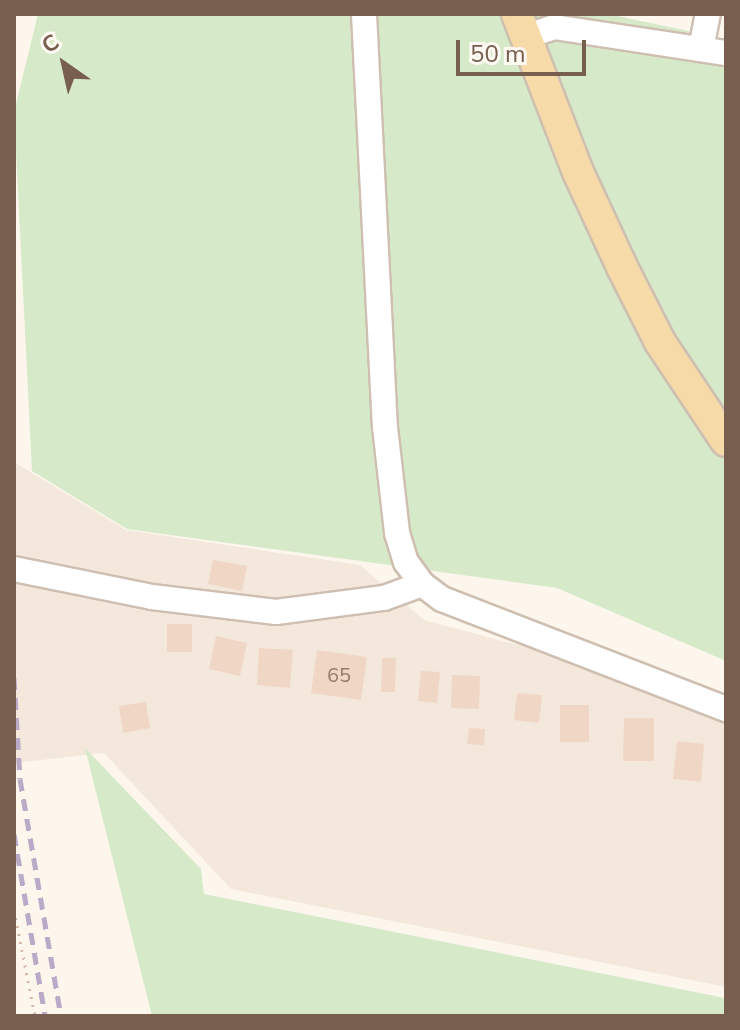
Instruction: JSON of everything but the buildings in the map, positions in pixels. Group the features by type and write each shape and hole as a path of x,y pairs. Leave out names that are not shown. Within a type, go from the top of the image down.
{"main road":[{"path":"520,26 578,172 628,280 660,342 726,441"}],"street":[{"path":"364,14 385,427 397,533 406,562 422,584 442,599 726,709"},
{"path":"701,49 708,14"},
{"path":"520,26 554,27 726,53"},
{"path":"14,569 152,597 276,612 384,598 422,584"}],"path":[{"path":"14,910 35,1016"}],"shaded area":[{"path":"14,462 126,530 360,565 424,620 657,682 726,714 726,987 231,889 104,753 14,763"}],"green space":[{"path":"38,14 608,14 726,39 726,661 557,588 127,529 32,471 14,112"},
{"path":"85,748 201,869 204,894 720,997 726,999 726,1016 152,1016"}],"railway":[{"path":"14,678 20,779 61,1016"},
{"path":"14,834 45,1016"}]}
